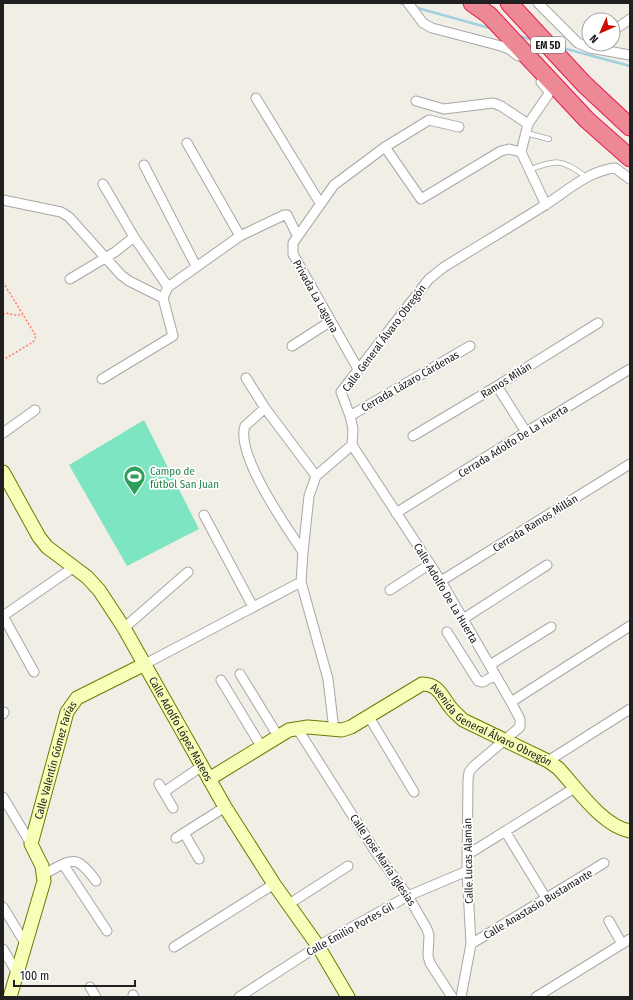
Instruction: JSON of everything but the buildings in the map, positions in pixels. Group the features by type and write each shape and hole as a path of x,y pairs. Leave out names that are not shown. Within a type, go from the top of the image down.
{"highway":[{"path":"630,113 584,86 498,5 489,15 524,50 587,120 630,158"},
{"name":"EM 5D","path":"498,5 630,127"},
{"name":"EM 5D","path":"584,86 630,148"}],"main road":[{"name":"Calle Adolfo López Mateos","path":"3,472 39,537 47,547 74,567 98,590 124,628 225,807 274,884 318,946 348,997"},
{"name":"Calle Valentín Gómez Farías","path":"31,844 67,712 71,704 77,698 145,664"},
{"name":"Avenida General Álvaro Obregón","path":"209,779 278,736 297,728 342,730 351,727 422,684 430,684 437,689 451,709 463,720 548,761 558,768 607,820 624,830 630,831"},
{"path":"10,997 44,881 44,874 31,844"}],"street":[{"path":"408,3 423,23 432,28 501,46 516,54 549,92 528,124 521,152 546,204"},
{"path":"538,3 570,36 581,44"},
{"path":"621,25 630,19"},
{"path":"617,52 630,55"},
{"path":"256,98 320,203"},
{"path":"416,101 444,109 493,103 502,106 528,124"},
{"name":"Privada La Laguna","path":"358,369 293,254 293,243 334,185 385,147 429,120 459,126"},
{"path":"187,143 240,236"},
{"path":"385,147 421,199 501,151 509,149 521,152"},
{"path":"144,164 196,266"},
{"name":"Calle General Álvaro Obregón","path":"352,445 353,429 341,392 429,279 444,267 546,204 586,177 605,169 615,168 630,180"},
{"path":"103,184 134,237 168,287"},
{"path":"3,200 60,212 69,217 105,258 129,281 163,298"},
{"path":"102,379 173,336 163,298 168,287 196,266 240,236 285,214 298,235"},
{"path":"70,279 105,258 134,237"},
{"path":"292,346 331,321"},
{"name":"Ramos Milán","path":"413,436 598,323"},
{"name":"Cerrada Lázaro Cárdenas","path":"350,416 470,346"},
{"name":"Cerrada Adolfo De La Huerta","path":"396,513 630,369"},
{"path":"246,378 265,408 316,476"},
{"path":"497,386 526,432"},
{"path":"265,408 245,426 244,437 251,464 270,502 303,552"},
{"path":"3,433 35,410"},
{"path":"334,730 328,679 301,582 309,496 316,476 352,445"},
{"name":"Calle Adolfo De La Huerta","path":"352,445 441,581 511,702 521,723 520,727 505,740"},
{"name":"Cerrada Ramos Millán","path":"441,581 630,464"},
{"path":"204,515 252,607"},
{"path":"390,590 430,564"},
{"path":"463,619 547,564"},
{"path":"34,672 3,616 74,567"},
{"path":"124,628 188,572"},
{"name":"Calle Valentín Gómez Farías","path":"145,664 301,582"},
{"path":"511,702 630,626"},
{"path":"490,665 552,627"},
{"path":"447,632 478,681 483,682 495,675"},
{"path":"240,674 278,736"},
{"path":"221,680 261,746"},
{"path":"548,761 630,709"},
{"path":"369,717 414,792"},
{"name":"Calle José María Iglesias","path":"297,728 377,854 408,896 429,935 428,956 430,963 452,997"},
{"name":"Calle Lucas Alamán","path":"461,997 471,944 466,871 469,772 505,740"},
{"path":"173,808 161,788 202,766"},
{"path":"467,855 576,786"},
{"path":"3,797 31,844"},
{"path":"199,859 180,835 225,807"},
{"path":"505,831 546,898"},
{"path":"44,874 63,864 78,861 83,864 96,881"},
{"name":"Calle Anastasio Bustamante","path":"471,944 604,863"},
{"path":"63,864 108,931"},
{"path":"289,904 348,866"},
{"name":"Calle Emilio Portes Gil","path":"239,997 250,994 318,946 408,896 466,871"},
{"path":"174,947 274,884"},
{"path":"3,907 25,943"},
{"path":"536,997 626,941 609,921"},
{"path":"3,950 17,973"},
{"path":"90,987 96,997"}],"lane":[{"path":"526,133 549,138"},
{"path":"529,170 548,163 560,162 570,165 586,177"}],"path":[{"path":"3,282 36,336 35,340 3,360"},
{"path":"3,315 6,313 15,315 23,314"}],"green space":[{"name":"Campo de fútbol San Juan","path":"144,420 199,529 127,566 69,465"}],"waterway":[{"path":"400,3 406,5"},
{"path":"414,7 493,29"},
{"path":"519,36 533,40"},
{"path":"559,47 630,66"}],"place":[{"name":"Campo de fútbol San Juan","path":"135,496"}]}
